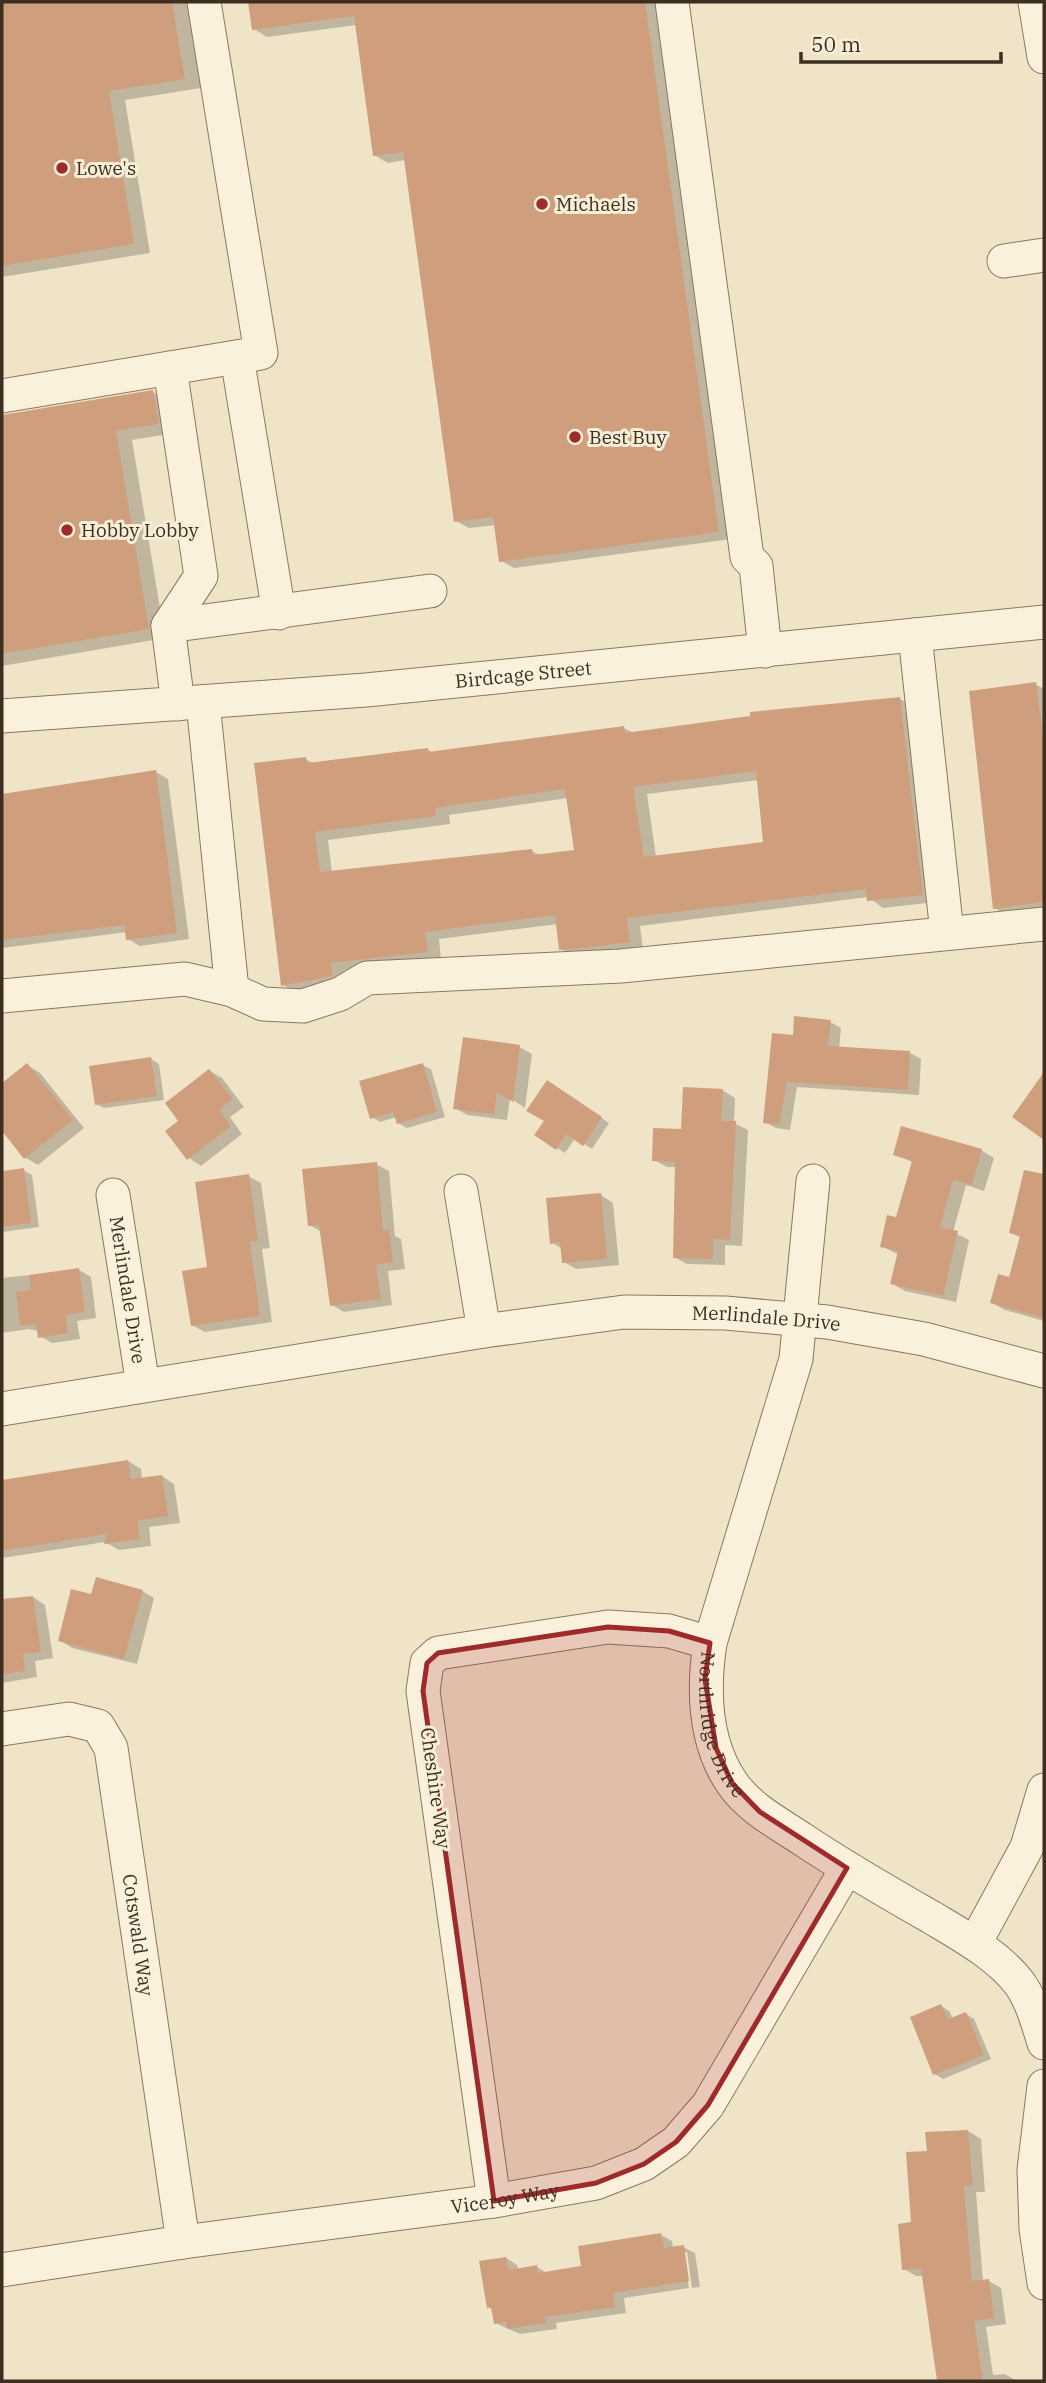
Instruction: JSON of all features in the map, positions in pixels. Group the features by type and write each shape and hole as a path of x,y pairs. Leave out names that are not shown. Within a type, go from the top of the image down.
{"street":[{"path":"2,396 261,353 204,2"},
{"path":"672,2 747,557 756,566 765,651"},
{"path":"1035,2 1044,57"},
{"path":"1004,261 1044,255"},
{"path":"237,357 279,613"},
{"path":"168,626 201,576 170,368"},
{"path":"168,626 430,592"},
{"name":"Birdcage Street","path":"2,716 380,688 1044,622"},
{"path":"168,626 191,703 232,990"},
{"path":"915,635 947,933"},
{"path":"2,996 185,979 232,990 263,1004 303,1006 341,994 367,978 621,966 1044,925"},
{"name":"Northridge Drive","path":"813,1181 796,1359 710,1643 705,1679 708,1713 716,1748 732,1783 760,1812 847,1868 975,1943 1020,1984 1036,2017 1044,2043"},
{"path":"461,1191 484,1331"},
{"name":"Merlindale Drive","path":"113,1195 143,1385"},
{"name":"Merlindale Drive","path":"2,1409 484,1331 624,1312 725,1313 799,1320 923,1339 1044,1371"},
{"name":"Cheshire Way","path":"494,2201 423,1691 427,1663 438,1653 608,1627 669,1631 710,1643"},
{"name":"Cotswald Way","path":"2,1729 69,1719 98,1726 111,1748 183,2242"},
{"path":"975,1943 1027,1847 1044,1790"},
{"name":"Viceroy Way","path":"2,2270 183,2242 494,2201 596,2183 644,2164 676,2142 708,2105 847,1868"},
{"path":"1044,2095 1034,2169 1036,2229 1044,2283"}],"highlighted area":[{"path":"608,1627 669,1631 710,1643 705,1679 716,1748 732,1783 760,1812 847,1868 708,2105 676,2142 644,2164 596,2183 494,2201 423,1691 427,1663 438,1653"}],"building":[{"name":"Lowe's","path":"2,2 172,2 185,79 109,91 134,244 2,266"},
{"path":"248,2 645,2 719,532 499,562 493,517 454,522 403,152 373,156 354,16 252,30"},
{"name":"Hobby Lobby","path":"153,390 159,424 116,431 149,629 2,654 2,415"},
{"path":"1036,682 1044,746 1044,902 993,909 969,691"},
{"path":"900,697 923,895 867,901 866,889 627,918 630,942 576,949 559,950 555,915 425,932 428,952 331,963 332,976 281,986 254,763 306,757 307,763 428,748 428,752 624,726 625,733 750,716 750,712","holes":["756,771 763,842 644,857 633,787","565,789 574,850 533,855 532,849 320,872 315,832 436,816 435,808"]},
{"path":"156,770 177,933 126,940 124,925 2,940 2,794"},
{"path":"794,1016 831,1020 828,1046 910,1051 908,1090 787,1082 779,1125 763,1123 772,1033 793,1035"},
{"path":"463,1037 520,1045 513,1102 497,1092 494,1114 453,1109"},
{"path":"151,1057 157,1096 95,1105 89,1066"},
{"path":"27,1063 73,1120 24,1159 2,1131 2,1083"},
{"path":"423,1063 437,1112 397,1124 393,1112 370,1119 359,1081"},
{"path":"209,1069 233,1099 219,1110 231,1126 187,1160 165,1131 178,1121 165,1103"},
{"path":"1044,1072 1044,1140 1012,1117"},
{"path":"547,1080 602,1117 583,1146 566,1134 556,1150 534,1135 544,1121 526,1111"},
{"path":"683,1087 723,1089 721,1121 736,1121 730,1240 713,1239 713,1259 673,1258 675,1162 652,1161 653,1128 681,1129"},
{"path":"901,1126 982,1149 972,1185 953,1180 940,1227 958,1231 943,1296 890,1284 898,1251 880,1247 887,1215 896,1217 912,1161 893,1155"},
{"path":"377,1162 383,1231 389,1230 393,1262 376,1265 381,1299 330,1306 319,1225 308,1226 302,1169"},
{"path":"24,1168 31,1223 2,1227 2,1171"},
{"path":"1024,1170 1044,1174 1044,1318 990,1303 998,1274 1009,1277 1020,1236 1009,1233"},
{"path":"249,1174 258,1241 250,1242 260,1316 191,1326 182,1271 207,1267 195,1182"},
{"path":"601,1193 607,1259 562,1263 560,1242 550,1244 546,1198"},
{"path":"79,1268 85,1312 66,1315 68,1333 38,1338 36,1324 20,1326 16,1292 31,1290 29,1275"},
{"path":"128,1460 131,1479 162,1475 168,1516 137,1521 140,1539 104,1544 107,1534 2,1551 2,1480"},
{"path":"96,1577 143,1590 124,1659 58,1641 71,1589 91,1594"},
{"path":"33,1596 41,1652 23,1654 25,1671 2,1674 2,1599"},
{"path":"941,2004 948,2019 966,2012 984,2055 933,2075 910,2017"},
{"path":"968,2130 973,2185 964,2186 972,2281 989,2279 994,2318 974,2321 983,2381 937,2381 921,2269 902,2270 898,2224 911,2222 906,2152 927,2151 925,2132"},
{"path":"661,2233 664,2248 684,2245 689,2281 613,2293 615,2307 545,2317 546,2323 507,2329 506,2322 494,2324 491,2307 487,2308 479,2261 506,2257 509,2270 537,2265 538,2273 581,2266 578,2246"}],"place":[{"name":"Lowe's","path":"62,168"},
{"name":"Michaels","path":"542,204"},
{"name":"Best Buy","path":"575,437"},
{"name":"Hobby Lobby","path":"67,530"}]}
